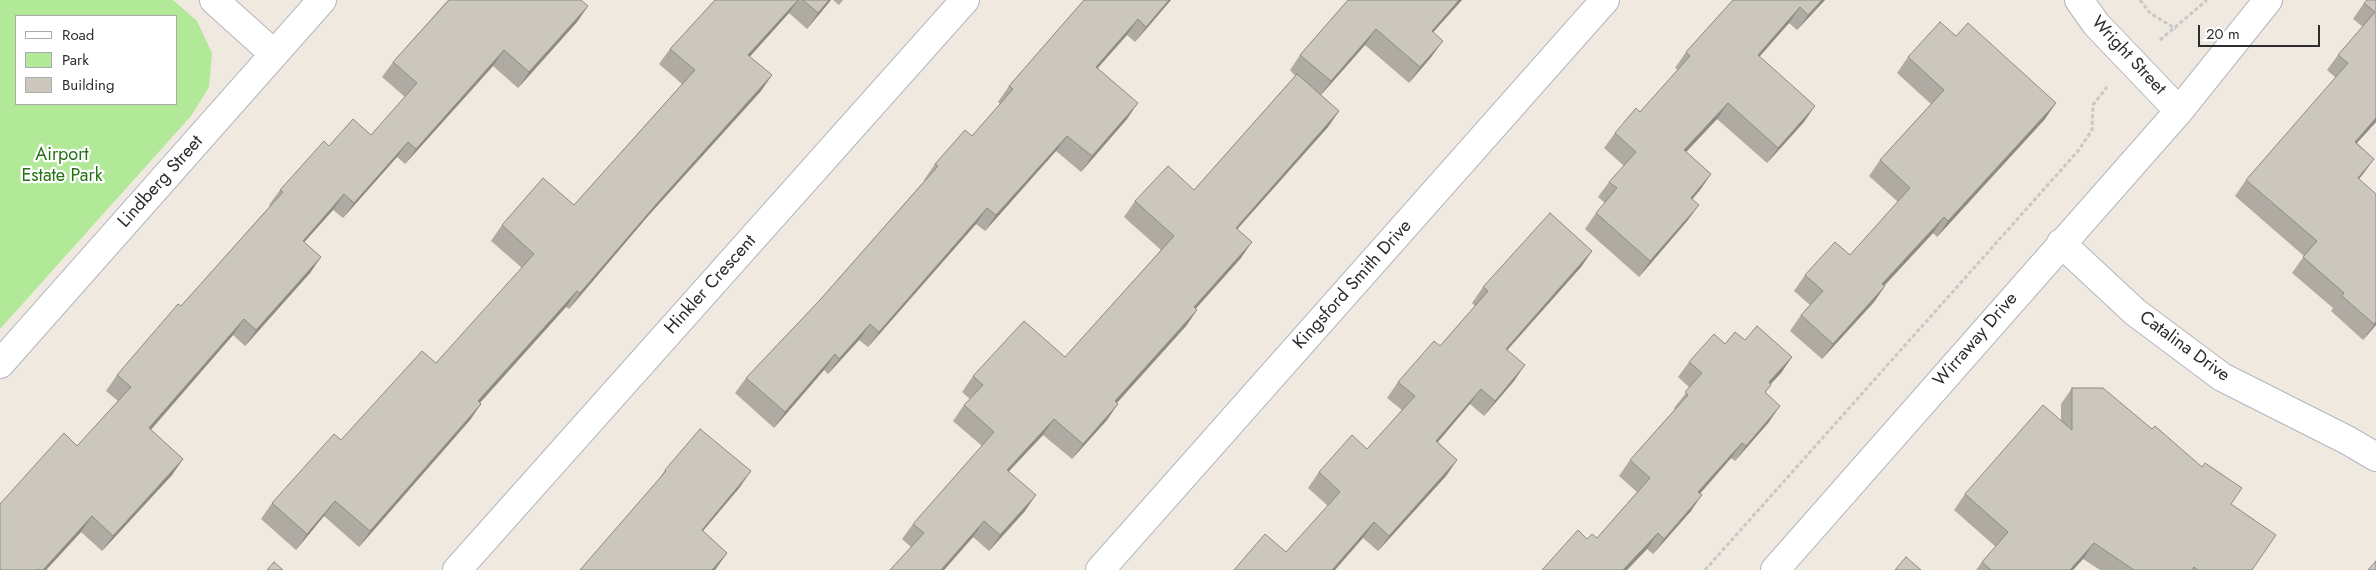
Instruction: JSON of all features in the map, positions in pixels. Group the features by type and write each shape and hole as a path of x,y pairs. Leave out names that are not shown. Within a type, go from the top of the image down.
{"street":[{"path":"214,0 274,54"},
{"name":"Lindberg Street","path":"0,364 322,0"},
{"name":"Hinkler Crescent","path":"457,570 965,0"},
{"name":"Kingsford Smith Drive","path":"1100,570 1605,0"},
{"name":"Wright Street","path":"2079,0 2096,24 2179,111"},
{"name":"Wirraway Drive","path":"1775,570 2061,242 2179,111 2268,0"},
{"name":"Catalina Drive","path":"2061,242 2136,312 2222,377 2347,440 2376,457"}],"path":[{"path":"2140,0 2150,13 2176,29"},
{"path":"1705,570 2078,151 2092,130 2093,105 2131,62 2176,29 2207,0"}],"green space":[{"name":"Airport Estate Park","path":"0,0 173,0 197,21 212,53 209,87 191,116 0,329"}],"building":[{"path":"449,0 581,0 588,6 529,72 504,50 416,149 408,142 354,203 344,194 303,241 321,257 256,330 244,319 149,428 183,459 113,536 92,516 43,570 0,570 0,504 64,433 77,446 131,387 117,375 178,304 181,306 283,192 280,190 324,141 329,146 353,119 371,135 417,83 393,62"},
{"path":"715,0 798,0 748,55 772,75 659,201 580,293 577,291 478,401 481,404 370,531 335,501 307,534 272,503 334,434 341,440 422,351 436,363 534,254 502,225 543,178 574,205 695,70 670,49"},
{"path":"803,0 829,0 818,13"},
{"path":"1084,0 1169,0 1146,27 1138,19 1096,67 1138,103 1092,156 1067,136 996,215 987,208 879,332 870,324 839,359 835,354 785,412 746,378 819,301 938,166 935,164 965,130 972,136 1013,89 1009,86"},
{"path":"1348,0 1459,0 1432,31 1443,41 1420,67 1376,29 1331,81 1300,55"},
{"path":"1733,0 1822,0 1808,15 1800,7 1758,55 1815,106 1778,148 1728,103 1684,150 1711,174 1691,198 1699,205 1650,261 1596,213 1617,188 1609,182 1636,152 1615,133 1636,108 1640,112 1690,56 1686,52"},
{"path":"2367,0 2376,0 2376,118 2355,142 2374,159 2358,178 2376,194 2376,322 2374,324 2342,296 2344,293 2303,257 2317,241 2246,180 2348,63 2338,55 2375,12 2364,3"},
{"path":"1940,22 1956,36 1968,23 2056,103 1948,221 1944,217 1882,284 1885,286 1833,344 1801,315 1823,291 1805,275 1835,242 1850,255 1910,188 1880,160 1944,90 1908,57"},
{"path":"1297,74 1339,111 1236,228 1252,242 1194,307 1197,310 1115,401 1118,404 1083,444 1054,419 1007,470 1036,495 1000,535 984,521 941,570 890,570 924,533 913,524 994,432 964,405 983,385 973,376 1024,321 1065,357 1174,236 1135,201 1168,166 1194,190"},
{"path":"1550,213 1592,251 1506,349 1525,365 1495,401 1481,389 1436,441 1457,460 1389,536 1374,522 1332,570 1234,570 1265,534 1286,552 1340,492 1319,472 1352,435 1367,449 1415,396 1398,382 1434,341 1440,346 1488,291 1483,287"},
{"path":"1757,326 1792,357 1769,382 1771,385 1765,392 1780,406 1746,446 1742,443 1698,492 1702,495 1664,539 1658,533 1623,570 1542,570 1578,530 1587,539 1592,534 1597,538 1650,478 1630,460 1688,395 1685,392 1702,373 1689,362 1714,334 1725,344 1735,332 1745,340"},
{"path":"2072,388 2103,388 2152,429 2155,426 2202,467 2205,463 2242,488 2231,504 2276,535 2252,570 2198,570 2194,567 2192,570 2134,570 2094,543 2070,570 1991,570 1982,562 2008,532 1965,494 2043,405 2072,430"},
{"path":"700,429 751,471 702,530 727,553 712,570 580,570 666,471"},
{"path":"1906,557 1921,570 1895,570"},
{"path":"2376,561 2376,570 2368,570"},
{"path":"274,562 283,570 267,570"}]}
